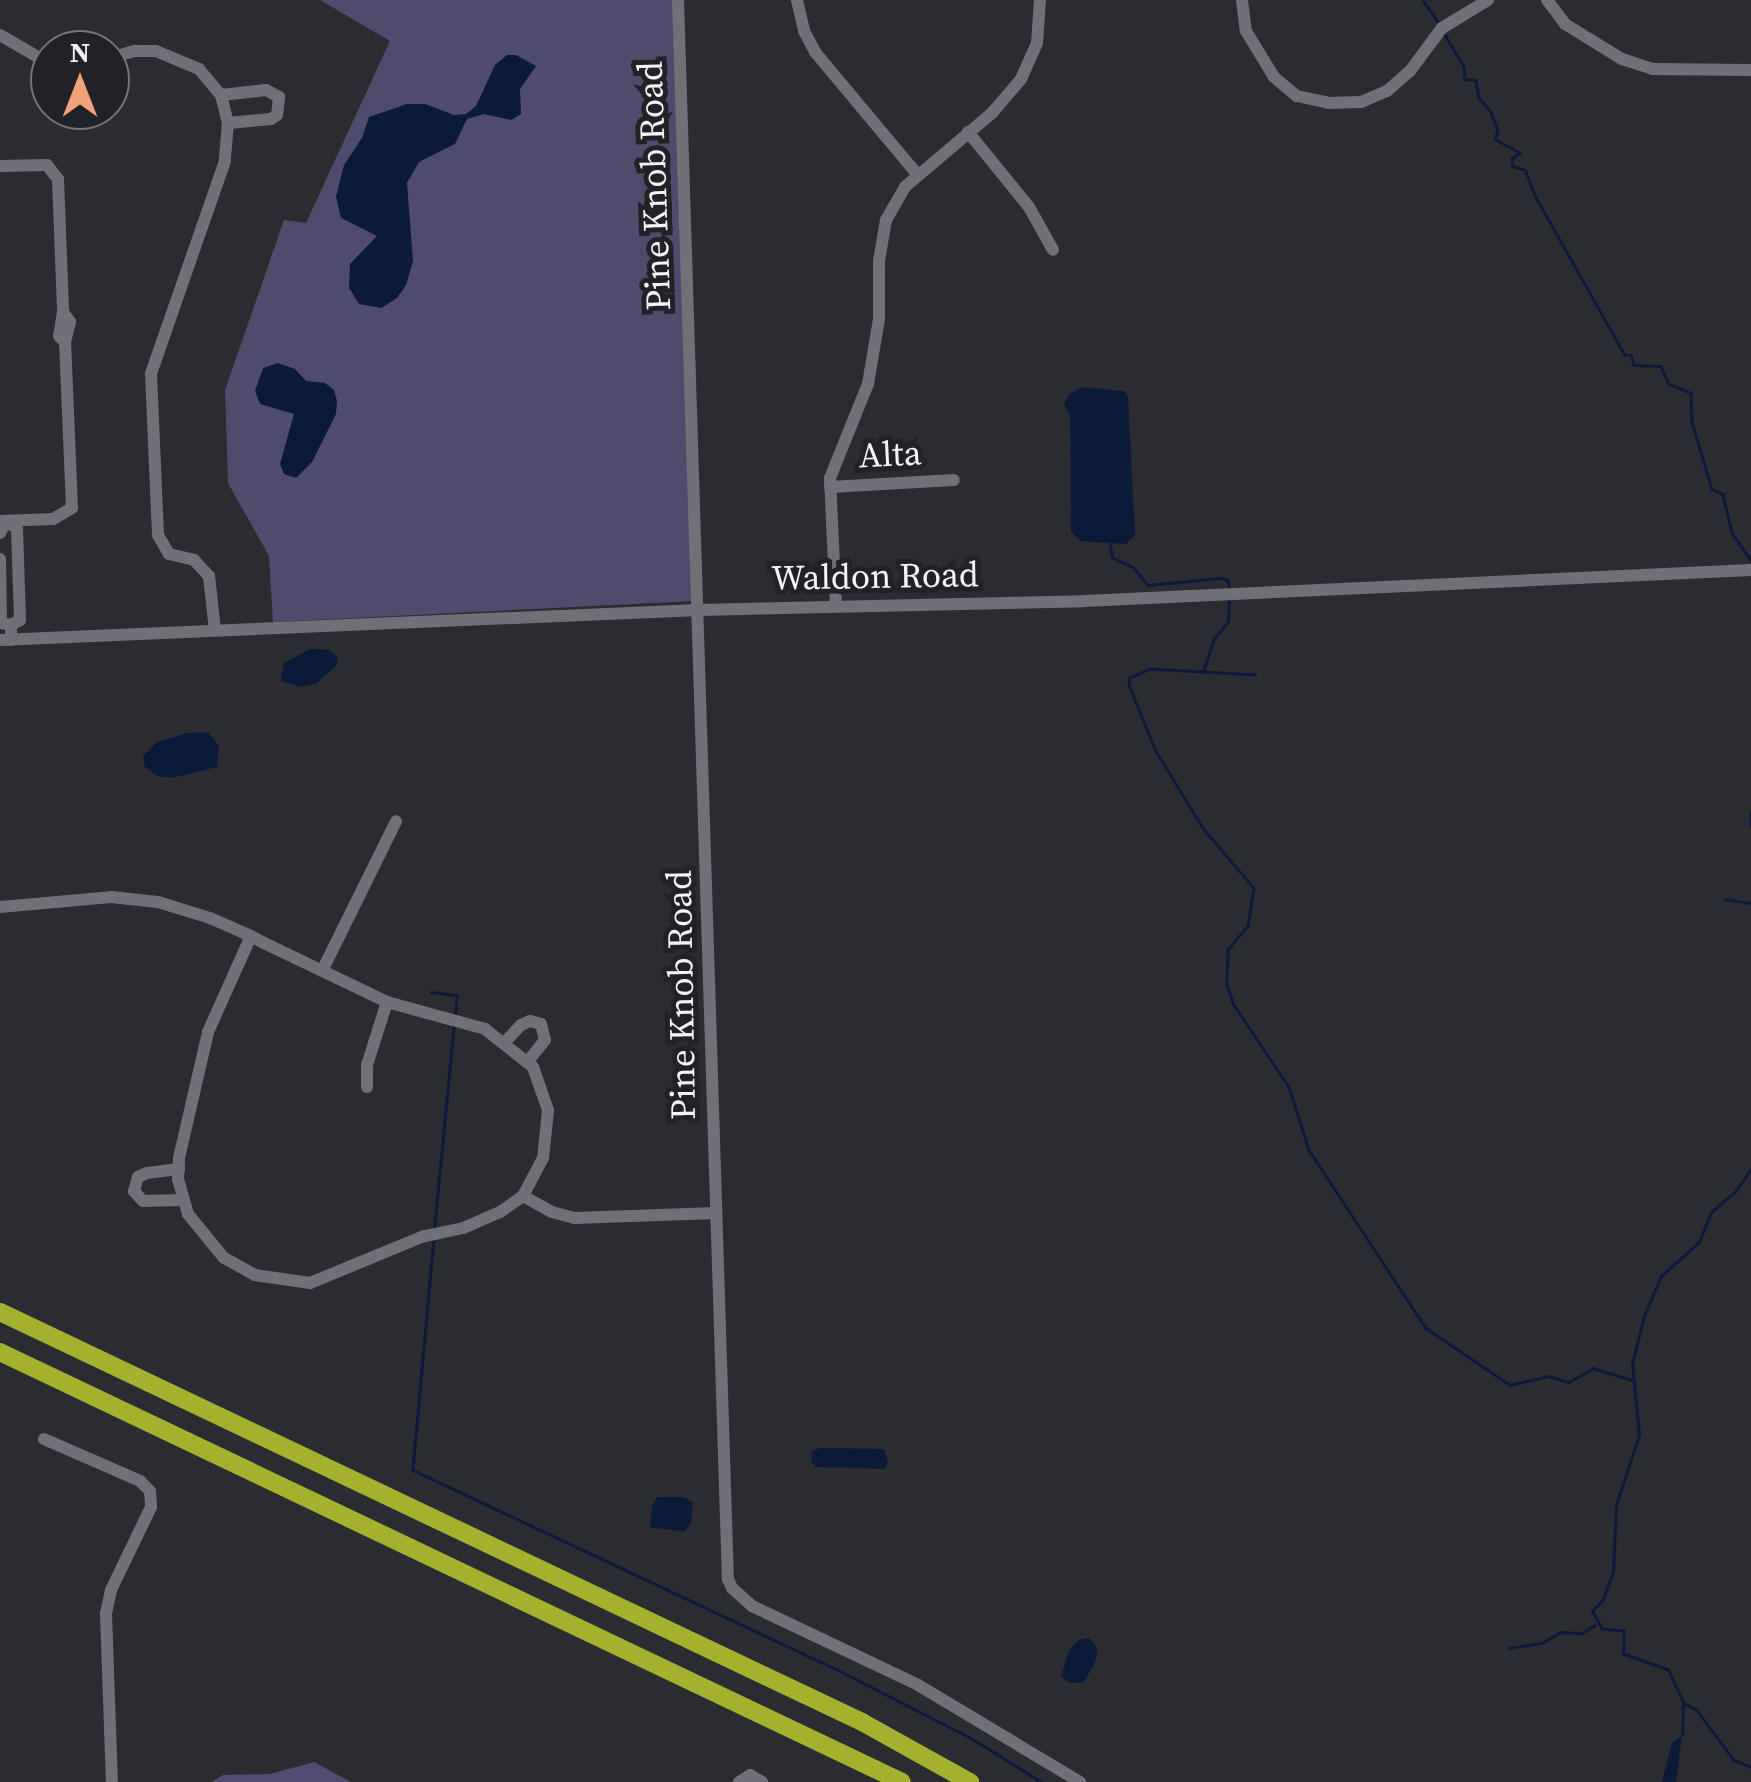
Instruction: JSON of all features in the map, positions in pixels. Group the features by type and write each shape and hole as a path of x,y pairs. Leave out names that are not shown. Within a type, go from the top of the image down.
{"highway":[{"path":"0,1312 862,1722 970,1782"},
{"path":"0,1352 902,1782"}],"street":[{"name":"Pine Knob Road","path":"678,0 726,1562 732,1588 752,1606 918,1685 1080,1782"},
{"path":"797,0 804,31 815,52 918,176"},
{"path":"836,606 830,487 837,458 868,384 880,319 882,235 891,208 918,176 1008,96 1031,62 1040,0"},
{"path":"1242,0 1246,31 1274,77 1297,96 1329,103 1361,102 1387,90 1410,70 1442,28 1488,0"},
{"path":"1547,0 1565,24 1622,60 1652,69 1751,70"},
{"path":"0,35 30,52"},
{"path":"130,52 176,56 199,69 222,95 228,123 225,160 160,345 150,394 158,535 169,554 194,560 209,576 216,630"},
{"path":"222,95 266,90 279,98 278,115 271,119 228,123"},
{"path":"968,132 1029,207 1053,250"},
{"path":"0,166 47,165 58,180 64,312 70,322 65,342 72,508 53,519 2,525"},
{"name":"Alta","path":"830,487 954,480"},
{"path":"0,559 1,623 7,635 20,620 17,529 2,525"},
{"name":"Waldon Road","path":"7,635 699,610 1084,601 1751,570"},
{"path":"322,971 396,821"},
{"path":"0,907 112,897 158,902 251,936 386,1002 485,1029 528,1061 542,1087 548,1135 543,1158 523,1196 475,1223 424,1236 310,1283 254,1275 224,1258 202,1236 184,1200 178,1170 208,1032 251,936"},
{"path":"368,1087 367,1065 386,1002"},
{"path":"506,1041 530,1020 540,1024 546,1040 528,1061"},
{"path":"178,1170 138,1177 134,1191 144,1202 184,1200"},
{"path":"523,1196 552,1212 575,1218 716,1213"},
{"path":"44,1438 140,1481 150,1491 151,1507 111,1590 106,1613 112,1782"},
{"path":"739,1782 750,1775 762,1782"}],"shaded area":[{"path":"320,0 673,0 693,601 273,622 269,556 228,483 225,390 284,220 306,223 390,41"},
{"path":"314,1762 351,1782 212,1782 223,1775 270,1774"}],"water":[{"path":"507,55 516,55 536,66 520,89 521,114 511,120 484,114 467,119 455,144 419,162 407,183 413,261 406,285 397,298 381,308 359,304 349,288 350,264 377,236 341,218 336,197 344,165 362,138 369,117 407,104 425,104 454,115 466,114 476,106 495,65"},
{"path":"278,363 295,369 306,381 325,383 334,390 337,401 336,414 312,462 296,478 284,474 280,464 294,414 260,404 255,391 263,368"},
{"path":"1082,387 1124,391 1128,397 1135,535 1126,544 1081,541 1071,532 1070,416 1064,405 1069,394"},
{"path":"310,649 330,650 338,658 337,665 317,683 301,687 281,681 284,663"},
{"path":"208,732 219,746 217,767 172,778 157,776 145,767 143,756 157,742 187,733"},
{"path":"884,1449 888,1462 885,1469 816,1467 811,1461 812,1451"},
{"path":"658,1497 684,1497 693,1503 691,1523 684,1532 650,1527 652,1505"},
{"path":"1089,1638 1098,1650 1094,1665 1083,1683 1070,1683 1061,1676 1069,1651 1078,1640"},
{"path":"1682,1735 1676,1782 1662,1782 1672,1743"}],"waterway":[{"path":"1423,0 1439,23"},
{"path":"1445,35 1464,67 1465,79 1476,80 1479,98 1491,112 1498,130 1495,139 1520,153 1512,159 1513,166 1525,170 1537,199 1625,355 1631,355 1634,365 1661,366 1669,384 1691,393 1692,422 1712,489 1723,494 1732,533 1751,560"},
{"path":"1110,544 1113,558 1133,567 1148,585 1220,578 1228,580 1230,590"},
{"path":"1203,672 1214,639 1228,622 1229,598"},
{"path":"1255,675 1150,669 1130,678 1129,685 1156,751 1203,828 1254,888 1248,926 1228,950 1227,984 1234,1005 1289,1087 1309,1150 1426,1328 1510,1385 1548,1376 1569,1382 1593,1368 1635,1381"},
{"path":"1751,812 1751,826"},
{"path":"1725,899 1751,903"},
{"path":"431,992 457,995 456,1016"},
{"path":"434,1230 454,1024"},
{"path":"1682,1735 1683,1702 1668,1670 1623,1654 1624,1631 1602,1629 1592,1611 1602,1601 1613,1573 1616,1505 1639,1435 1632,1364 1644,1316 1661,1276 1699,1242 1711,1212 1735,1192 1751,1169"},
{"path":"434,1238 413,1470 842,1672 971,1738 1042,1782"},
{"path":"1509,1648 1542,1643 1560,1632 1582,1633 1595,1625"},
{"path":"1685,1704 1696,1709 1734,1760 1751,1767"}]}
